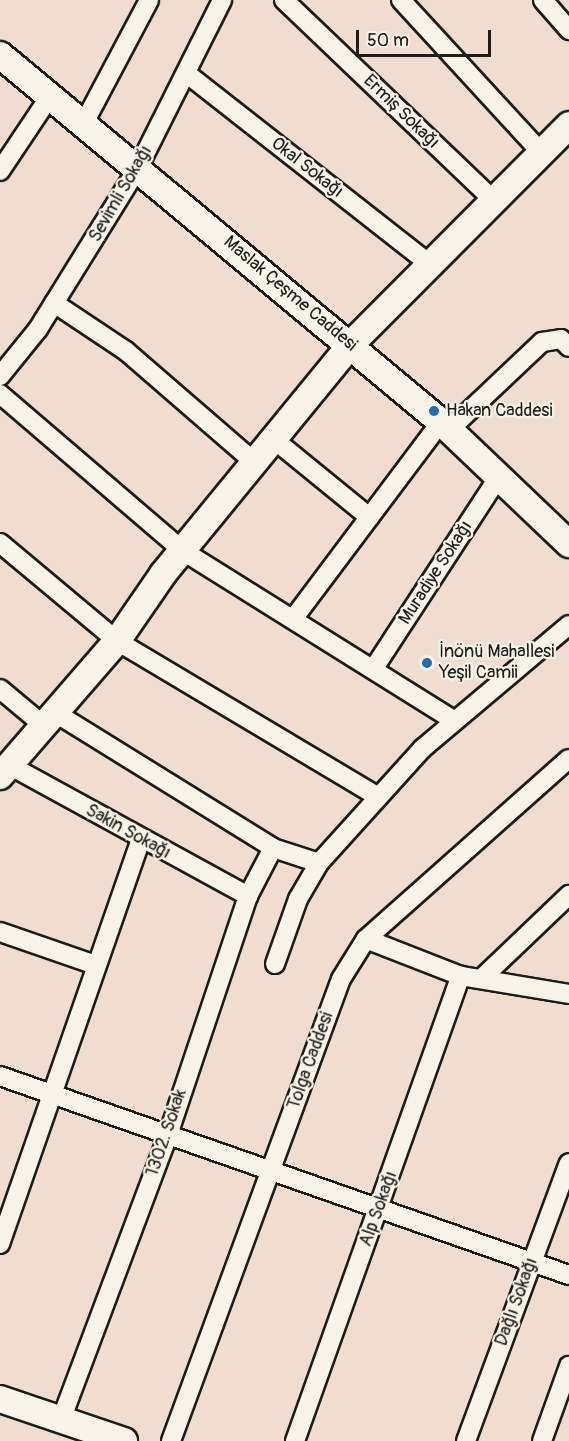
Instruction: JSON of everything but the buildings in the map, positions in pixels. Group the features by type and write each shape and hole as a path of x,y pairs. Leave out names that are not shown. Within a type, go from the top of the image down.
{"street":[{"path":"84,123 149,0"},
{"name":"Sevimli Sokağı","path":"0,376 54,303 138,168 222,0"},
{"name":"Ermiş Sokağı","path":"284,0 492,199"},
{"path":"401,0 541,152"},
{"path":"543,0 569,30"},
{"name":"Maslak Çeşme Caddesi","path":"0,55 351,344 445,426 569,544"},
{"name":"Okal Sokağı","path":"186,73 427,262"},
{"path":"0,171 50,96"},
{"path":"4,770 117,641 183,551 272,437 351,344 427,262 569,125"},
{"path":"54,303 126,351 254,462"},
{"path":"293,619 369,517 445,426 542,342 561,339 569,347"},
{"path":"0,394 183,551 374,668 453,720"},
{"path":"272,437 369,517"},
{"name":"Muradiye Sokağı","path":"374,668 498,478"},
{"path":"0,543 117,641 377,796"},
{"path":"275,964 298,899 320,863 377,796 453,720 569,625"},
{"path":"0,689 273,848 320,863"},
{"name":"Tolga Caddesi","path":"171,1441 341,980 366,939 569,759"},
{"name":"Sakin Sokağı","path":"4,770 248,896"},
{"path":"0,1244 141,840"},
{"name":"1302. Sokak","path":"61,1420 168,1135 248,896 273,848"},
{"path":"481,979 569,895"},
{"path":"0,932 96,965"},
{"path":"366,939 461,976 569,994"},
{"name":"Alp Sokağı","path":"295,1441 461,976"},
{"path":"0,1077 272,1169 569,1275"},
{"name":"Dağlı Sokağı","path":"466,1441 569,1163"},
{"path":"542,1441 569,1366"},
{"path":"0,1399 124,1441"}],"place":[{"name":"Hakan Caddesi","path":"434,411"},
{"name":"İnönü Mahallesi Yeşil Camii","path":"427,663"}]}
